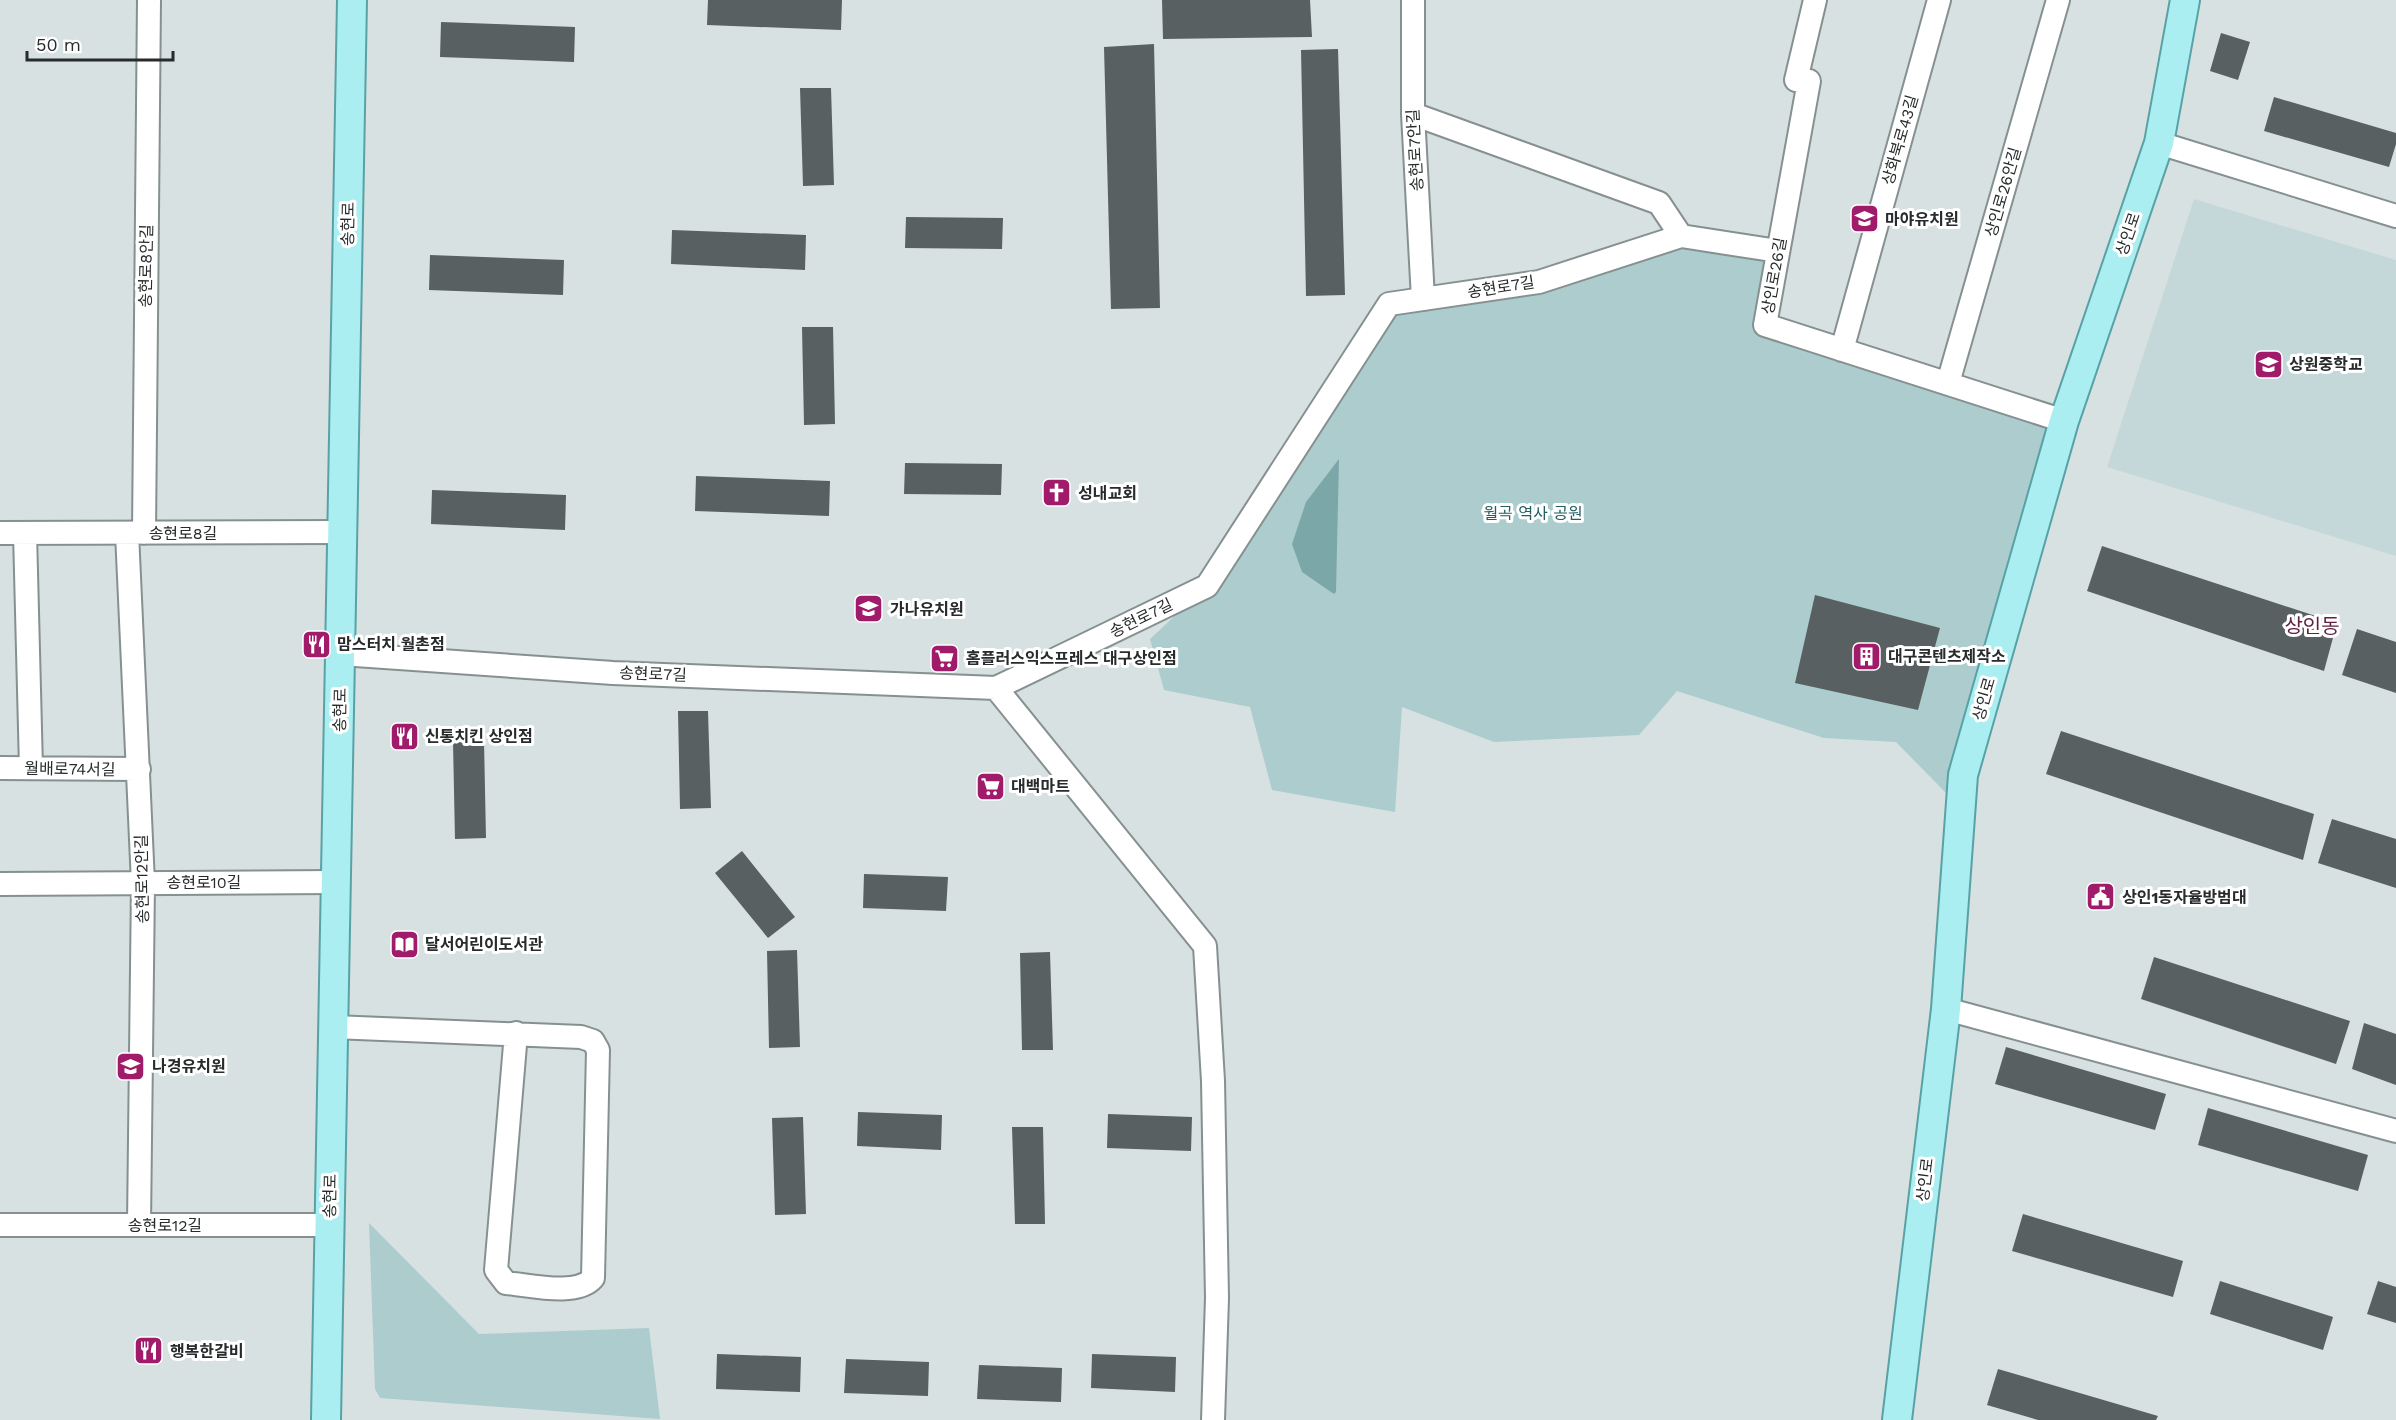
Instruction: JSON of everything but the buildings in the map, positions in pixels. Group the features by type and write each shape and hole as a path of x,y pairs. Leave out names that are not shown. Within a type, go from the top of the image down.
{"main road":[{"name":"송현로","path":"326,1420 352,0"},
{"name":"상인로","path":"1897,1420 1946,1009 1962,775 2064,421 2159,143 2185,0"}],"street":[{"name":"송현로8안길","path":"135,533 149,0"},
{"name":"송현로7안길","path":"1413,0 1413,114 1423,299"},
{"name":"상인로26길","path":"1815,0 1796,80 1809,81 1765,325 2064,421"},
{"name":"상화북로43길","path":"1842,350 1939,0"},
{"name":"상인로26안길","path":"1947,383 2058,0"},
{"path":"1413,114 1659,203 1680,236"},
{"path":"2159,143 2396,216"},
{"name":"송현로7길","path":"341,654 613,673 996,688 1207,586 1389,304 1539,282 1680,236 1778,251"},
{"name":"송현로8길","path":"0,533 342,532"},
{"path":"25,533 31,768"},
{"name":"송현로12안길","path":"135,533 143,883 139,1225"},
{"path":"996,688 1205,946 1213,1081 1217,1298 1213,1420"},
{"name":"월배로74서길","path":"0,768 139,769"},
{"name":"송현로10길","path":"0,884 335,882"},
{"path":"1946,1009 2396,1131"},
{"path":"333,1027 432,1033 516,1033 581,1037 593,1041 598,1050 593,1278 587,1286 574,1289 506,1283 496,1270 516,1033"},
{"name":"송현로12길","path":"0,1225 329,1225"}],"shaded area":[{"name":"상원중학교","path":"2194,199 2396,260 2396,556 2107,467"},
{"path":"1339,459 1336,592 1334,594 1302,572 1292,544 1306,502"}],"green space":[{"name":"월곡 역사 공원","path":"1681,236 1778,251 1765,325 2064,421 1948,795 1896,742 1824,738 1677,691 1639,735 1494,742 1402,707 1395,812 1272,790 1250,707 1164,690 1150,639 1207,586 1389,304 1539,282"},
{"path":"369,1223 479,1334 649,1328 660,1419 380,1398 375,1389"}],"place":[{"name":"마야유치원","path":"1864,219"},
{"name":"상원중학교","path":"2268,364"},
{"name":"성내교회","path":"1057,493"},
{"name":"가나유치원","path":"869,609"},
{"name":"맘스터치 월촌점","path":"316,644"},
{"name":"대구콘텐츠제작소","path":"1867,656"},
{"name":"홈플러스익스프레스 대구상인점","path":"945,658"},
{"name":"신통치킨 상인점","path":"404,736"},
{"name":"대백마트","path":"990,786"},
{"name":"상인1동자율방범대","path":"2101,897"},
{"name":"달서어린이도서관","path":"404,944"},
{"name":"나경유치원","path":"131,1066"},
{"name":"행복한갈비","path":"149,1351"}],"district":[{"name":"상인동","path":"2312,626"}]}
